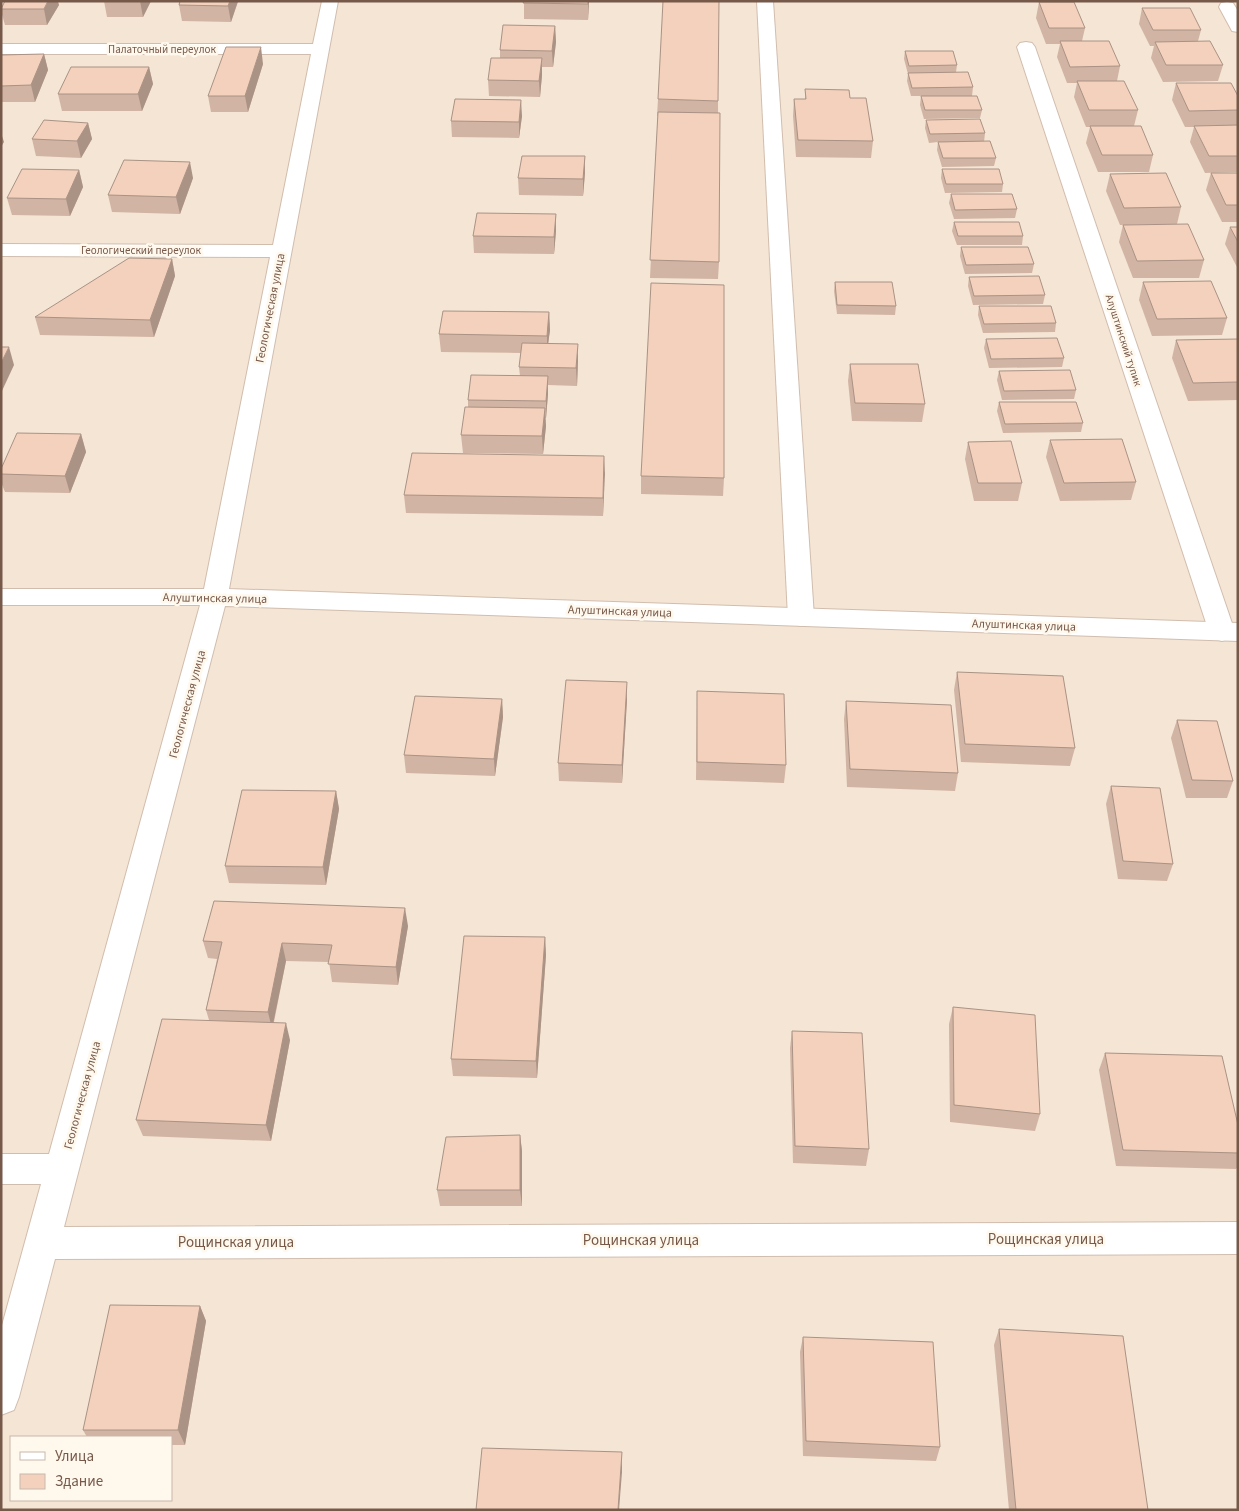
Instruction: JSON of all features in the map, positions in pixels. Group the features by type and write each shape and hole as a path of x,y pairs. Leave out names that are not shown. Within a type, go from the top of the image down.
{"street":[{"name":"Геологическая улица","path":"1,1397 215,597 330,1"},
{"path":"765,1 801,618"},
{"path":"1227,7 1238,27"},
{"name":"Алуштинский тупик","path":"1026,47 1230,632"},
{"name":"Палаточный переулок","path":"1,49 322,49"},
{"name":"Геологический переулок","path":"1,250 281,251"},
{"name":"Алуштинская улица","path":"1,597 215,597 1230,632"},
{"path":"1,1169 62,1169"},
{"name":"Рощинская улица","path":"44,1242 1238,1238"}],"shaded area":[{"path":"1,1 1238,1 1238,1510 1,1510"}],"building":[{"path":"5,1 48,1 44,9 1,9"},
{"path":"180,1 230,1 228,6 179,5"},
{"path":"524,1 588,1 588,4 523,3"},
{"path":"663,1 719,1 718,101 658,99"},
{"path":"1039,2 1074,2 1085,28 1049,28"},
{"path":"1142,8 1190,8 1201,30 1153,30"},
{"path":"503,25 555,26 552,51 500,50"},
{"path":"1060,41 1109,41 1120,66 1070,67"},
{"path":"1210,41 1223,65 1166,65 1155,42"},
{"path":"226,47 261,47 245,96 208,96"},
{"path":"905,51 953,51 957,65 909,66"},
{"path":"44,54 31,85 1,86 1,55"},
{"path":"491,58 542,58 539,81 488,80"},
{"path":"71,67 149,67 138,94 58,94"},
{"path":"968,72 973,87 912,88 908,73"},
{"path":"1077,81 1124,81 1138,110 1089,110"},
{"path":"1176,83 1231,83 1238,96 1238,110 1189,111"},
{"path":"805,89 849,90 850,98 866,98 873,141 798,140 794,99 806,99"},
{"path":"921,96 977,96 982,110 925,110"},
{"path":"455,99 521,100 519,122 451,121"},
{"path":"658,112 720,113 719,262 650,260"},
{"path":"980,119 985,133 930,134 926,120"},
{"path":"44,120 88,123 77,141 32,139"},
{"path":"1238,125 1238,156 1209,156 1194,126"},
{"path":"1090,126 1141,126 1153,155 1102,155"},
{"path":"990,141 996,158 943,158 938,142"},
{"path":"522,156 585,156 583,179 518,178"},
{"path":"124,160 190,162 176,197 108,195"},
{"path":"22,169 79,170 66,199 7,198"},
{"path":"942,169 999,169 1003,184 946,184"},
{"path":"1166,173 1181,207 1124,208 1110,174"},
{"path":"1211,173 1238,173 1238,205 1226,205"},
{"path":"951,194 1012,194 1017,209 955,210"},
{"path":"477,213 556,214 554,237 473,236"},
{"path":"954,222 1019,222 1023,236 958,236"},
{"path":"1188,224 1204,260 1137,261 1123,225"},
{"path":"1230,227 1238,227 1238,242"},
{"path":"961,247 1028,247 1034,264 966,265"},
{"path":"129,258 172,259 150,320 35,317"},
{"path":"1039,276 1045,295 974,296 969,277"},
{"path":"1211,281 1227,318 1157,319 1143,282"},
{"path":"835,282 892,282 896,306 837,305"},
{"path":"651,283 724,285 724,478 641,476"},
{"path":"979,306 1051,306 1056,323 984,324"},
{"path":"443,311 549,312 547,336 439,334"},
{"path":"1057,338 1064,358 991,359 986,339"},
{"path":"1238,339 1238,382 1193,383 1176,340"},
{"path":"522,343 578,344 576,368 519,367"},
{"path":"1,347 9,347 1,363"},
{"path":"850,364 918,364 925,404 855,403"},
{"path":"1070,370 1076,390 1004,391 999,371"},
{"path":"471,375 548,376 546,401 468,400"},
{"path":"999,402 1076,402 1083,423 1005,424"},
{"path":"465,407 545,408 542,436 461,435"},
{"path":"17,433 81,434 65,476 1,474 1,469"},
{"path":"1122,439 1136,482 1064,483 1050,440"},
{"path":"1011,441 1022,483 978,483 968,442"},
{"path":"412,453 604,456 603,498 404,495"},
{"path":"957,672 1063,676 1075,748 965,744"},
{"path":"566,680 627,682 622,765 558,763"},
{"path":"697,691 784,694 786,765 697,762"},
{"path":"415,696 502,699 494,759 404,755"},
{"path":"846,701 951,705 958,773 850,769"},
{"path":"1177,720 1217,721 1233,781 1192,780"},
{"path":"1111,786 1160,788 1173,864 1123,861"},
{"path":"242,790 336,791 323,867 225,866"},
{"path":"214,901 405,908 396,967 328,964 332,945 282,943 268,1012 206,1010 222,942 203,941"},
{"path":"464,936 545,937 536,1061 451,1059"},
{"path":"953,1007 1035,1015 1040,1114 954,1105"},
{"path":"162,1019 286,1023 266,1125 136,1120"},
{"path":"792,1031 862,1033 869,1149 795,1146"},
{"path":"1105,1053 1222,1056 1238,1125 1238,1153 1123,1150"},
{"path":"520,1135 520,1190 437,1190 446,1137"},
{"path":"110,1305 200,1306 178,1430 83,1430"},
{"path":"999,1329 1123,1336 1148,1510 1016,1510"},
{"path":"803,1337 933,1342 940,1447 806,1441"},
{"path":"482,1448 622,1452 618,1510 476,1510"}]}
